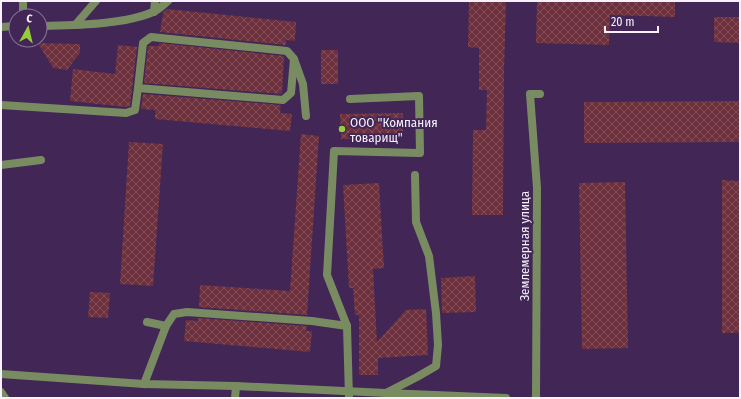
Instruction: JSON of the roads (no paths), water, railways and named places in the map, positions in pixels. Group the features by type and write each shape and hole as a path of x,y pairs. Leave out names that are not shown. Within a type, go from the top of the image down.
{"lane":[{"path":"76,24 96,1"},
{"path":"154,12 155,1"},
{"path":"48,26 127,20 154,12 168,1"},
{"path":"1,105 126,113 135,110 143,43 151,37 286,51 294,59 299,70 303,84 306,116"},
{"path":"138,88 283,100 290,93 294,59"},
{"name":"Землемерная улица","path":"536,398 537,188 530,94 540,94"},
{"path":"348,395 347,326 327,275 334,151 420,153 419,96 350,98"},
{"path":"1,165 41,160"},
{"path":"386,393 436,366 438,345 436,313 429,256 416,222 415,175"},
{"path":"144,384 166,326 175,310 312,321 347,326"},
{"path":"147,322 166,326"},
{"path":"1,374 144,384 236,386 348,395 386,393 422,396 506,398"},
{"path":"235,398 236,386"},
{"path":"1,392 5,398"}],"place":[{"name":"ООО \"Компания товарищ\"","path":"342,129"}]}
